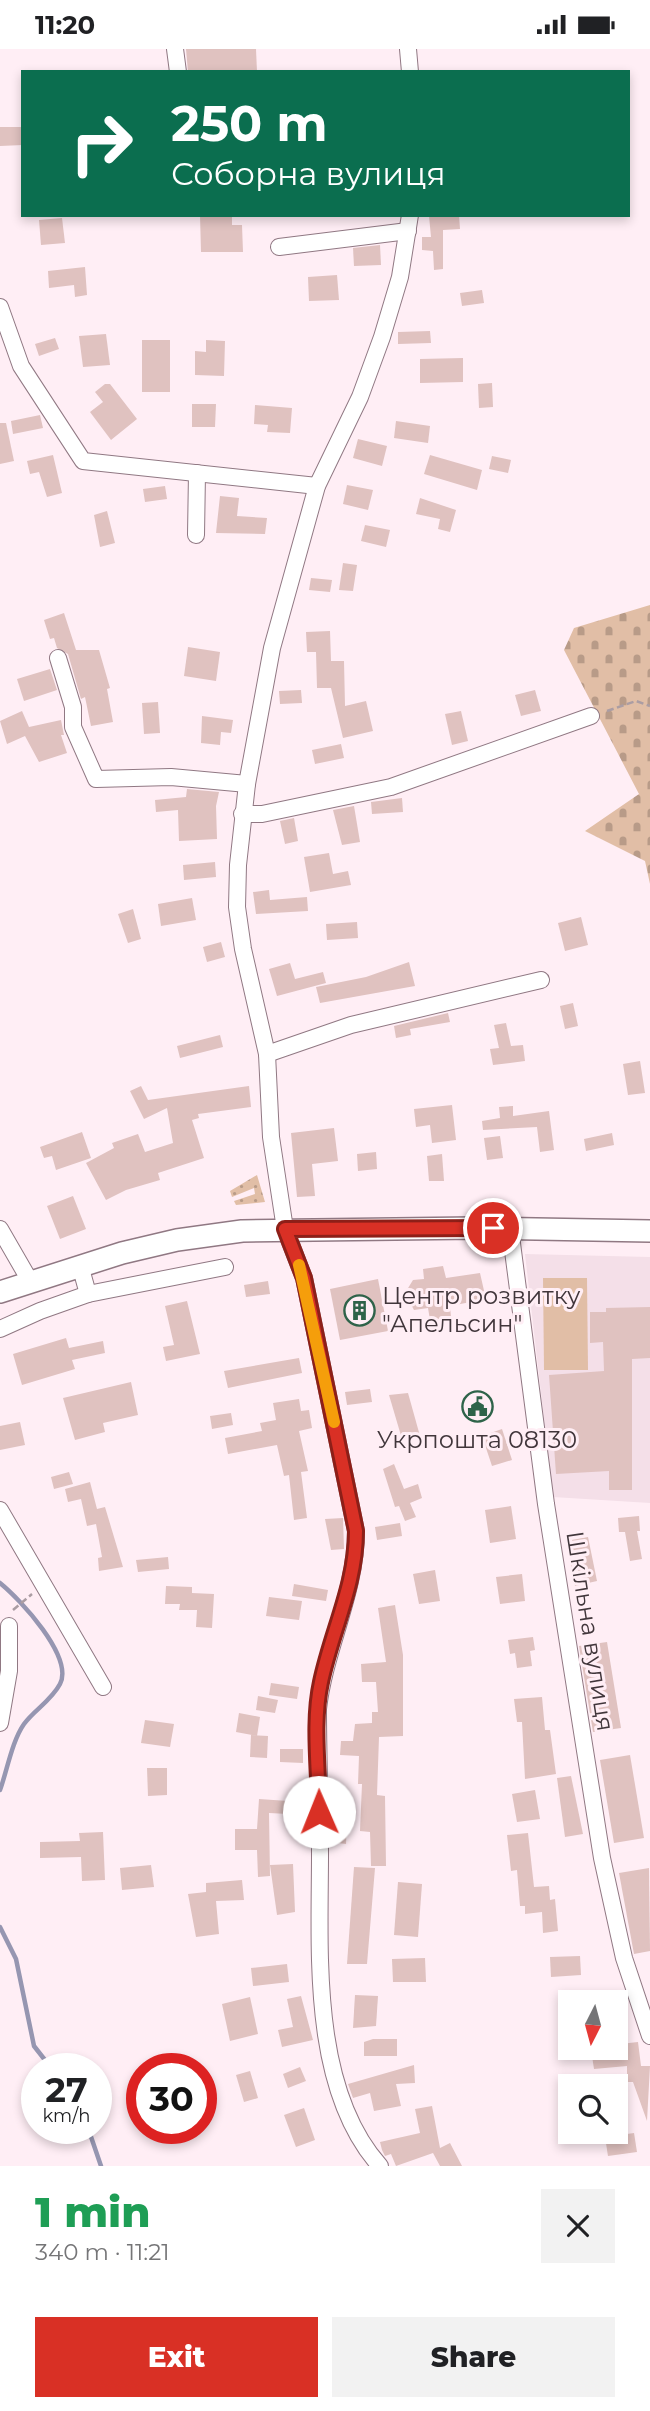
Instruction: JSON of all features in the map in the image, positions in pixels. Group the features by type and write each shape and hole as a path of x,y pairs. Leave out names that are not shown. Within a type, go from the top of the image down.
{"main road":[{"path":"0,1291 80,1265 177,1240 285,1229 510,1228 650,1231"}],"street":[{"path":"175,49 178,70"},
{"path":"408,49 411,70"},
{"path":"279,247 409,223 400,277 382,337 360,397 317,486 272,648 242,814 237,907 243,949 267,1053 271,1137 285,1229 304,1278 356,1531 356,1558 349,1591 321,1682 317,1709 320,1963 326,2024 336,2079 359,2134 380,2166"},
{"path":"0,307 21,366 83,461 317,486"},
{"path":"196,535 197,473"},
{"path":"58,658 73,707 73,727 96,779 171,777 247,784"},
{"path":"242,814 262,814 391,787 591,716"},
{"path":"267,1053 351,1025 541,981"},
{"name":"Шкільна вулиця","path":"510,1228 546,1504 602,1858 624,1958 650,2036"},
{"path":"0,1229 30,1281"},
{"path":"80,1265 88,1294"},
{"path":"0,1329 88,1294 225,1267"},
{"path":"0,1510 103,1687"},
{"path":"0,1723 9,1671 10,1618"}],"path":[{"path":"591,716 636,701 650,706"},
{"path":"10,1618 24,1599"}],"shaded area":[{"path":"525,1254 650,1257 650,1503 553,1497"}],"green space":[{"path":"650,605 650,884 645,861 585,831 639,794 564,650 574,628"},
{"path":"257,1175 265,1202 236,1205 234,1201 255,1194 254,1188 232,1197 230,1191"},
{"path":"543,1278 587,1278 588,1370 544,1370"}],"building":[{"path":"186,49 256,49 257,70 188,70"},
{"path":"0,127 21,127 21,145 0,146"},
{"path":"200,217 232,217 232,225 242,225 243,252 201,252"},
{"path":"429,217 459,217 460,229 443,230 443,269 434,270 433,251 422,250 422,237 431,237"},
{"path":"62,218 65,243 41,245 39,220"},
{"path":"380,245 381,265 354,266 353,248"},
{"path":"85,267 87,295 75,297 74,285 49,288 48,271"},
{"path":"337,275 339,300 309,301 308,277"},
{"path":"482,290 484,303 462,306 460,293"},
{"path":"430,331 431,343 398,344 398,332"},
{"path":"106,334 110,365 83,367 79,336"},
{"path":"55,338 59,349 39,356 35,344"},
{"path":"142,340 170,340 170,392 142,392"},
{"path":"206,340 225,341 224,376 195,375 195,351 206,352"},
{"path":"463,358 463,382 420,383 420,359"},
{"path":"492,383 493,407 479,408 478,384"},
{"path":"105,384 110,384 137,419 111,440 90,412 103,402 95,392"},
{"path":"192,404 216,404 215,427 192,427"},
{"path":"255,405 292,408 290,433 267,432 268,425 254,424"},
{"path":"40,415 43,428 13,434 11,421"},
{"path":"396,421 430,426 428,443 394,438"},
{"path":"0,423 6,423 14,461 0,464"},
{"path":"358,439 387,446 382,466 353,458"},
{"path":"53,455 62,493 47,497 39,472 30,474 27,461"},
{"path":"430,455 482,470 477,490 424,474"},
{"path":"492,456 511,460 508,473 489,469"},
{"path":"347,485 373,490 368,510 343,504"},
{"path":"165,486 167,499 145,502 143,489"},
{"path":"220,496 239,498 237,516 267,518 265,534 216,533"},
{"path":"420,498 456,510 450,532 438,529 440,519 416,514"},
{"path":"107,511 115,543 100,547 94,515"},
{"path":"365,525 390,530 386,547 361,541"},
{"path":"343,563 357,565 353,591 339,590"},
{"path":"311,578 332,580 330,592 309,590"},
{"path":"64,613 76,650 99,650 110,688 107,689 113,722 91,726 85,697 81,699 68,654 57,648 54,638 50,639 44,620"},
{"path":"330,631 331,661 344,661 345,706 366,701 373,731 343,738 331,688 317,688 316,652 307,652 306,632"},
{"path":"188,647 220,652 216,681 184,676"},
{"path":"50,669 57,690 24,701 17,679"},
{"path":"301,690 302,703 280,704 279,691"},
{"path":"535,690 541,711 521,716 515,695"},
{"path":"158,702 160,733 144,734 142,703"},
{"path":"22,711 29,727 61,720 64,735 61,735 67,753 39,762 25,736 7,744 0,721"},
{"path":"461,711 468,741 452,745 445,714"},
{"path":"202,716 233,720 231,733 221,732 220,745 201,743"},
{"path":"341,744 344,758 315,764 312,750"},
{"path":"187,789 219,792 216,806 217,839 179,841 178,810 156,812 155,800 186,797"},
{"path":"402,798 403,812 372,814 371,802"},
{"path":"354,806 360,842 342,845 333,810"},
{"path":"294,818 298,841 285,844 280,821"},
{"path":"329,853 333,874 348,871 351,885 310,892 304,857"},
{"path":"215,862 216,877 184,880 183,865"},
{"path":"269,890 270,900 307,897 308,911 256,914 253,892"},
{"path":"192,898 196,920 161,926 158,904"},
{"path":"133,909 141,939 128,943 118,914"},
{"path":"581,917 588,945 565,951 558,923"},
{"path":"357,922 358,938 327,940 326,924"},
{"path":"221,942 225,957 207,962 203,947"},
{"path":"409,962 415,986 320,1003 316,987 366,977"},
{"path":"290,963 295,979 323,972 326,983 277,996 269,969"},
{"path":"573,1003 578,1026 565,1029 560,1006"},
{"path":"448,1013 450,1022 410,1029 411,1035 396,1038 394,1026"},
{"path":"506,1023 511,1046 523,1045 525,1061 493,1065 490,1049 499,1048 494,1025"},
{"path":"220,1035 223,1047 180,1058 177,1046"},
{"path":"640,1061 645,1093 628,1095 623,1064"},
{"path":"141,1086 148,1100 249,1086 251,1107 198,1114 199,1118 192,1120 204,1158 158,1173 160,1180 126,1190 106,1200 86,1163 114,1148 112,1143 138,1134 145,1152 173,1143 167,1108 144,1119 130,1091"},
{"path":"452,1105 456,1140 432,1143 430,1125 416,1127 414,1109"},
{"path":"513,1106 513,1116 549,1111 554,1150 540,1152 537,1127 483,1130 482,1121 500,1118 499,1107"},
{"path":"334,1128 338,1161 312,1164 315,1196 297,1197 291,1133"},
{"path":"82,1132 91,1158 56,1170 52,1156 44,1158 40,1147"},
{"path":"612,1133 614,1145 586,1151 584,1139"},
{"path":"500,1136 503,1158 487,1160 484,1138"},
{"path":"376,1152 377,1169 358,1171 357,1154"},
{"path":"442,1154 444,1181 429,1181 427,1156"},
{"path":"73,1196 86,1229 60,1239 47,1206"},
{"path":"443,1266 446,1278 480,1273 485,1295 476,1301 450,1306 451,1317 430,1320 428,1308 414,1310 405,1293 413,1280 424,1279 423,1269"},
{"name":"Центр розвитку \"Апельсин\"","path":"378,1279 388,1331 340,1340 330,1289"},
{"path":"268,1281 270,1294 246,1297 244,1285"},
{"path":"187,1301 200,1354 166,1361 163,1347 174,1345 165,1306"},
{"path":"650,1307 650,1358 632,1359 632,1490 609,1490 609,1471 556,1474 549,1375 604,1371 603,1342 590,1343 590,1312 606,1312 606,1308"},
{"path":"66,1338 69,1348 103,1341 105,1353 72,1360 75,1369 22,1385 13,1354"},
{"path":"299,1358 302,1373 228,1388 224,1371"},
{"path":"131,1382 138,1415 103,1423 105,1432 75,1440 63,1398"},
{"path":"370,1389 372,1402 347,1405 345,1392"},
{"path":"408,1393 420,1436 402,1439 389,1395"},
{"path":"299,1399 301,1411 309,1410 312,1428 299,1431 308,1471 301,1472 307,1518 294,1520 289,1475 284,1476 277,1445 228,1454 225,1438 262,1431 260,1423 276,1420 273,1403"},
{"path":"231,1413 233,1425 212,1429 210,1416"},
{"path":"20,1422 25,1445 0,1450 0,1426"},
{"path":"502,1429 512,1460 492,1466 482,1436"},
{"path":"394,1464 404,1489 418,1484 422,1498 410,1503 416,1517 405,1521 399,1506 395,1507 383,1469"},
{"path":"69,1472 73,1484 54,1489 51,1477"},
{"path":"90,1482 97,1509 105,1507 123,1567 99,1571 98,1558 102,1557 96,1524 87,1526 81,1499 68,1502 65,1489"},
{"path":"511,1506 516,1539 490,1543 485,1510"},
{"path":"639,1516 640,1531 637,1531 642,1559 630,1561 625,1532 619,1532 618,1518"},
{"path":"343,1518 344,1549 331,1550 325,1519"},
{"path":"400,1523 402,1536 377,1540 375,1527"},
{"path":"588,1537 597,1581 575,1586 566,1541"},
{"path":"168,1557 169,1569 138,1572 136,1560"},
{"path":"435,1570 440,1601 419,1604 413,1574"},
{"path":"522,1574 525,1601 500,1604 496,1577"},
{"path":"294,1584 328,1590 326,1601 292,1596"},
{"path":"166,1586 192,1587 192,1593 214,1594 212,1628 196,1627 197,1610 179,1610 180,1604 165,1604"},
{"path":"269,1597 302,1601 299,1620 266,1616"},
{"path":"395,1605 403,1655 403,1736 379,1737 377,1795 385,1796 386,1866 371,1866 370,1832 360,1831 362,1784 358,1784 359,1756 340,1755 341,1741 353,1741 355,1724 372,1723 372,1712 378,1712 376,1682 362,1682 361,1664 386,1662 378,1608"},
{"path":"533,1637 535,1650 530,1651 532,1666 517,1668 515,1653 510,1654 508,1640"},
{"path":"607,1642 621,1728 593,1732 579,1646"},
{"path":"271,1683 299,1687 297,1699 269,1695"},
{"path":"258,1696 278,1700 275,1713 256,1710"},
{"path":"542,1697 545,1730 550,1730 556,1774 525,1779 522,1722 517,1722 514,1699"},
{"path":"239,1713 260,1717 257,1736 236,1732"},
{"path":"145,1720 174,1724 170,1747 141,1743"},
{"path":"251,1735 268,1736 267,1758 250,1757"},
{"path":"280,1749 303,1749 303,1763 280,1762"},
{"path":"630,1755 644,1838 614,1843 600,1760"},
{"path":"147,1768 167,1768 167,1795 148,1796"},
{"path":"571,1776 583,1834 565,1837 557,1778"},
{"path":"535,1790 540,1819 517,1822 512,1794"},
{"path":"259,1799 288,1801 288,1814 269,1813 270,1876 258,1877 257,1850 235,1850 235,1829 257,1829"},
{"path":"330,1821 347,1822 346,1844 330,1842"},
{"path":"103,1832 105,1880 82,1881 81,1857 40,1858 40,1842 80,1841 79,1833"},
{"path":"528,1833 534,1887 549,1886 550,1900 555,1899 558,1931 543,1933 542,1912 525,1914 525,1906 520,1906 517,1870 511,1871 507,1835"},
{"path":"293,1864 295,1912 277,1915 270,1865"},
{"path":"151,1865 154,1887 122,1890 120,1868"},
{"path":"354,1867 375,1868 367,1964 347,1964"},
{"path":"649,1868 650,1951 634,1954 619,1873"},
{"path":"242,1880 244,1900 216,1901 219,1934 196,1937 188,1894 206,1892 206,1883"},
{"path":"398,1882 422,1884 418,1937 394,1935"},
{"path":"580,1956 581,1975 551,1977 550,1957"},
{"path":"425,1958 426,1982 393,1982 392,1959"},
{"path":"287,1964 289,1982 253,1986 251,1968"},
{"path":"355,1995 378,1996 376,2026 353,2028"},
{"path":"301,1996 313,2040 282,2047 278,2030 293,2027 287,1999"},
{"path":"250,1997 258,2034 230,2041 222,2004"},
{"path":"373,2039 397,2039 397,2056 364,2056 364,2042"},
{"path":"638,2042 641,2066 650,2066 647,2121 633,2082 628,2082 627,2066 594,2069 593,2060 628,2060 628,2043"},
{"path":"414,2065 415,2083 396,2084 401,2106 374,2111 370,2093 353,2098 348,2084"},
{"path":"300,2067 306,2081 288,2088 283,2074"},
{"path":"250,2071 258,2098 244,2102 236,2075"},
{"path":"432,2106 440,2148 450,2143 462,2166 440,2166 433,2153 396,2166 391,2154 385,2156 380,2142 420,2133 415,2109"},
{"path":"304,2108 315,2140 296,2147 284,2115"},
{"path":"634,2133 637,2152 608,2156 606,2144 628,2144 628,2134"}],"waterway":[{"path":"0,1583 43,1629 59,1659 62,1673 56,1690 20,1731 0,1790"},
{"path":"0,1927 16,1959 34,2046 39,2053"},
{"path":"93,2144 101,2166"}],"slow traffic":[{"path":"299,1265 334,1422"}],"place":[{"name":"Центр розвитку \"Апельсин\"","path":"359,1310"},
{"name":"Укрпошта 08130","path":"477,1406"}],"route":[{"path":"319,1812 317,1709 321,1682 349,1591 356,1558 356,1531 304,1278 285,1229 493,1228"}]}
